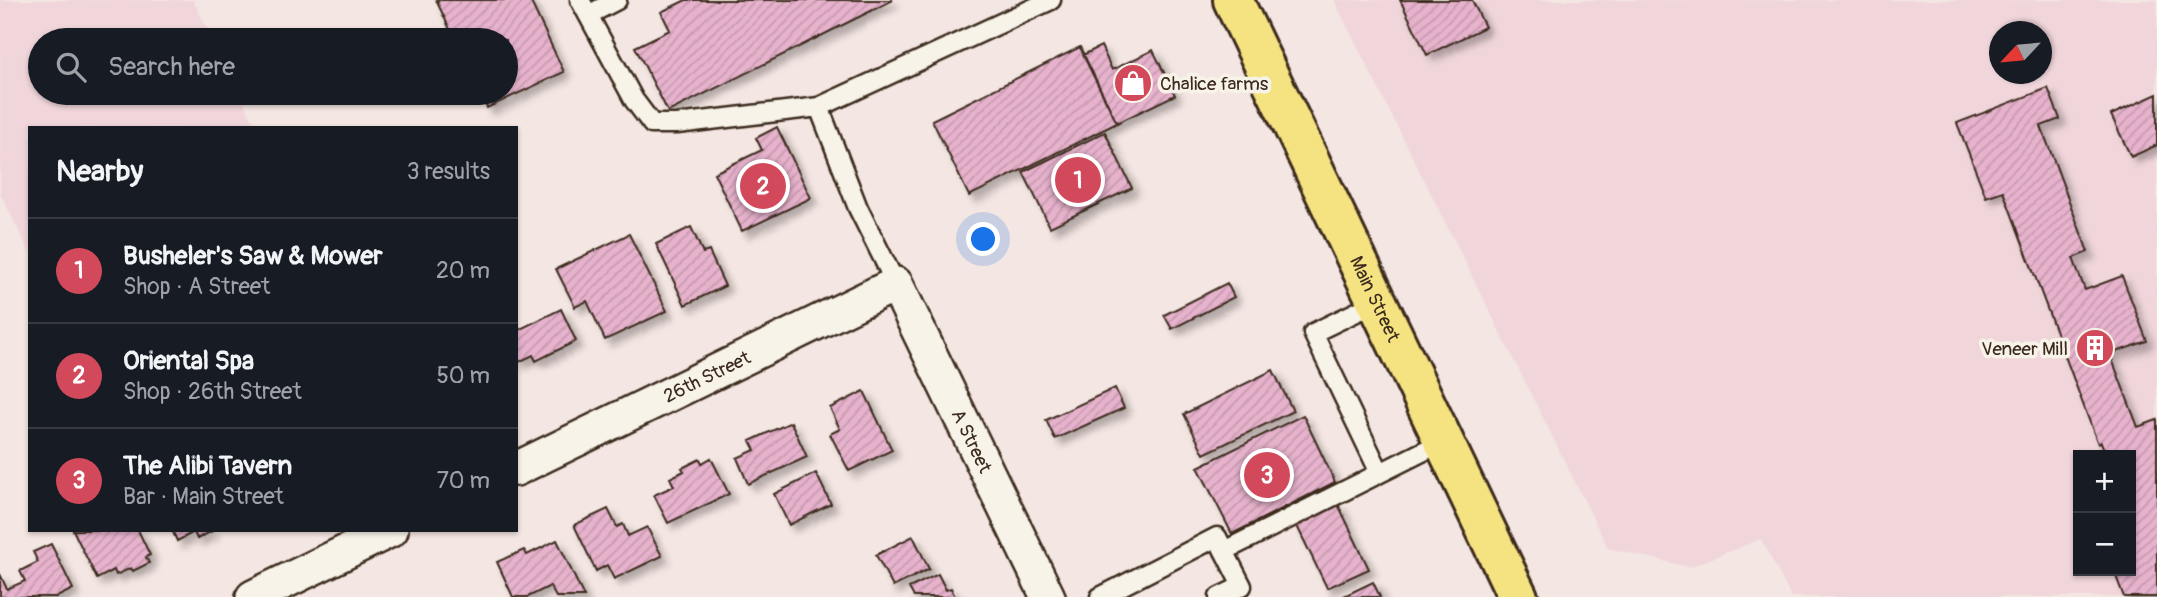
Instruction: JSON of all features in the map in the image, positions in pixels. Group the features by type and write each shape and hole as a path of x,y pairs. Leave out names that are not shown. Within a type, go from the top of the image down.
{"main road":[{"name":"Main Street","path":"1233,0 1518,597"}],"street":[{"name":"26th Street","path":"518,468 896,285"},
{"name":"A Street","path":"896,285 1048,597"},
{"path":"253,597 387,532"}],"lane":[{"path":"617,0 584,8 634,100 652,124 677,124 819,107 1051,0"},
{"path":"819,107 858,208 896,285"},
{"path":"1377,302 1313,333 1380,473"},
{"path":"1224,551 1444,441"},
{"path":"1102,596 1217,537 1242,586 1219,597"}],"shaded area":[{"path":"0,0 193,0 207,28 28,28 28,105 245,105 256,126 28,126 28,249 0,193"},
{"path":"1334,0 2157,0 2157,597 1791,597 1761,539 1689,567 1608,548"}],"building":[{"path":"436,0 530,0 564,72 518,94 518,28 449,28"},
{"path":"686,0 893,0 668,112 635,47 670,30 661,12"},
{"path":"1400,0 1472,0 1485,27 1427,55"},
{"name":"Chalice farms","path":"1101,46 1112,70 1153,50 1175,95 1117,123 1083,55"},
{"path":"1080,47 1117,123 969,196 932,120"},
{"name":"Veneer Mill","path":"2048,88 2060,119 2041,126 2088,252 2073,258 2085,290 2122,276 2147,341 2110,354 2138,427 2157,420 2157,597 2124,597 2116,576 2136,576 2136,450 2104,450 2101,442 2098,444 2003,191 1986,197 1957,123"},
{"path":"2157,94 2157,145 2131,157 2111,115"},
{"path":"777,127 811,198 742,231 714,173 762,150 756,138"},
{"path":"1105,132 1132,188 1050,227 1023,172"},
{"path":"691,227 703,253 709,251 725,286 685,305 656,244"},
{"path":"629,234 667,311 605,340 587,301 575,307 556,269"},
{"path":"1227,283 1234,297 1172,329 1164,315"},
{"path":"561,309 576,341 536,361 533,355 518,362 518,330"},
{"path":"1273,370 1293,411 1204,454 1184,414"},
{"path":"1115,388 1124,408 1055,439 1046,420"},
{"path":"864,391 892,450 849,471 830,434 840,429 830,408"},
{"path":"1303,415 1335,482 1232,534 1198,467"},
{"path":"791,422 807,457 748,484 737,458 755,450 750,441"},
{"path":"711,458 729,494 668,523 654,495 674,486 670,478 684,471 682,468 700,459 702,463"},
{"path":"816,473 831,504 789,525 774,494"},
{"path":"1338,504 1369,569 1327,588 1296,524"},
{"path":"608,509 617,527 623,524 628,536 647,527 662,556 614,579 607,565 596,571 574,525"},
{"path":"74,532 139,532 150,555 146,557 149,563 116,575 114,570 97,579"},
{"path":"173,532 194,532 177,541"},
{"path":"194,532 210,532 197,539"},
{"path":"913,536 929,569 893,587 876,555"},
{"path":"557,540 584,597 556,597 550,586 528,597 513,597 497,562 524,550 527,555"},
{"path":"51,544 73,589 57,597 0,597 0,574 7,589 25,581 20,571 38,562 33,552"},
{"path":"938,574 946,590 951,588 955,597 914,597 909,588"},
{"path":"1373,582 1380,597 1342,597"}],"place":[{"name":"Chalice farms","path":"1133,83"},
{"name":"Busheler's Saw & Mower","path":"1078,180"},
{"name":"Oriental Spa","path":"763,186"},
{"name":"Veneer Mill","path":"2095,348"},
{"name":"The Alibi Tavern","path":"1267,475"}]}
